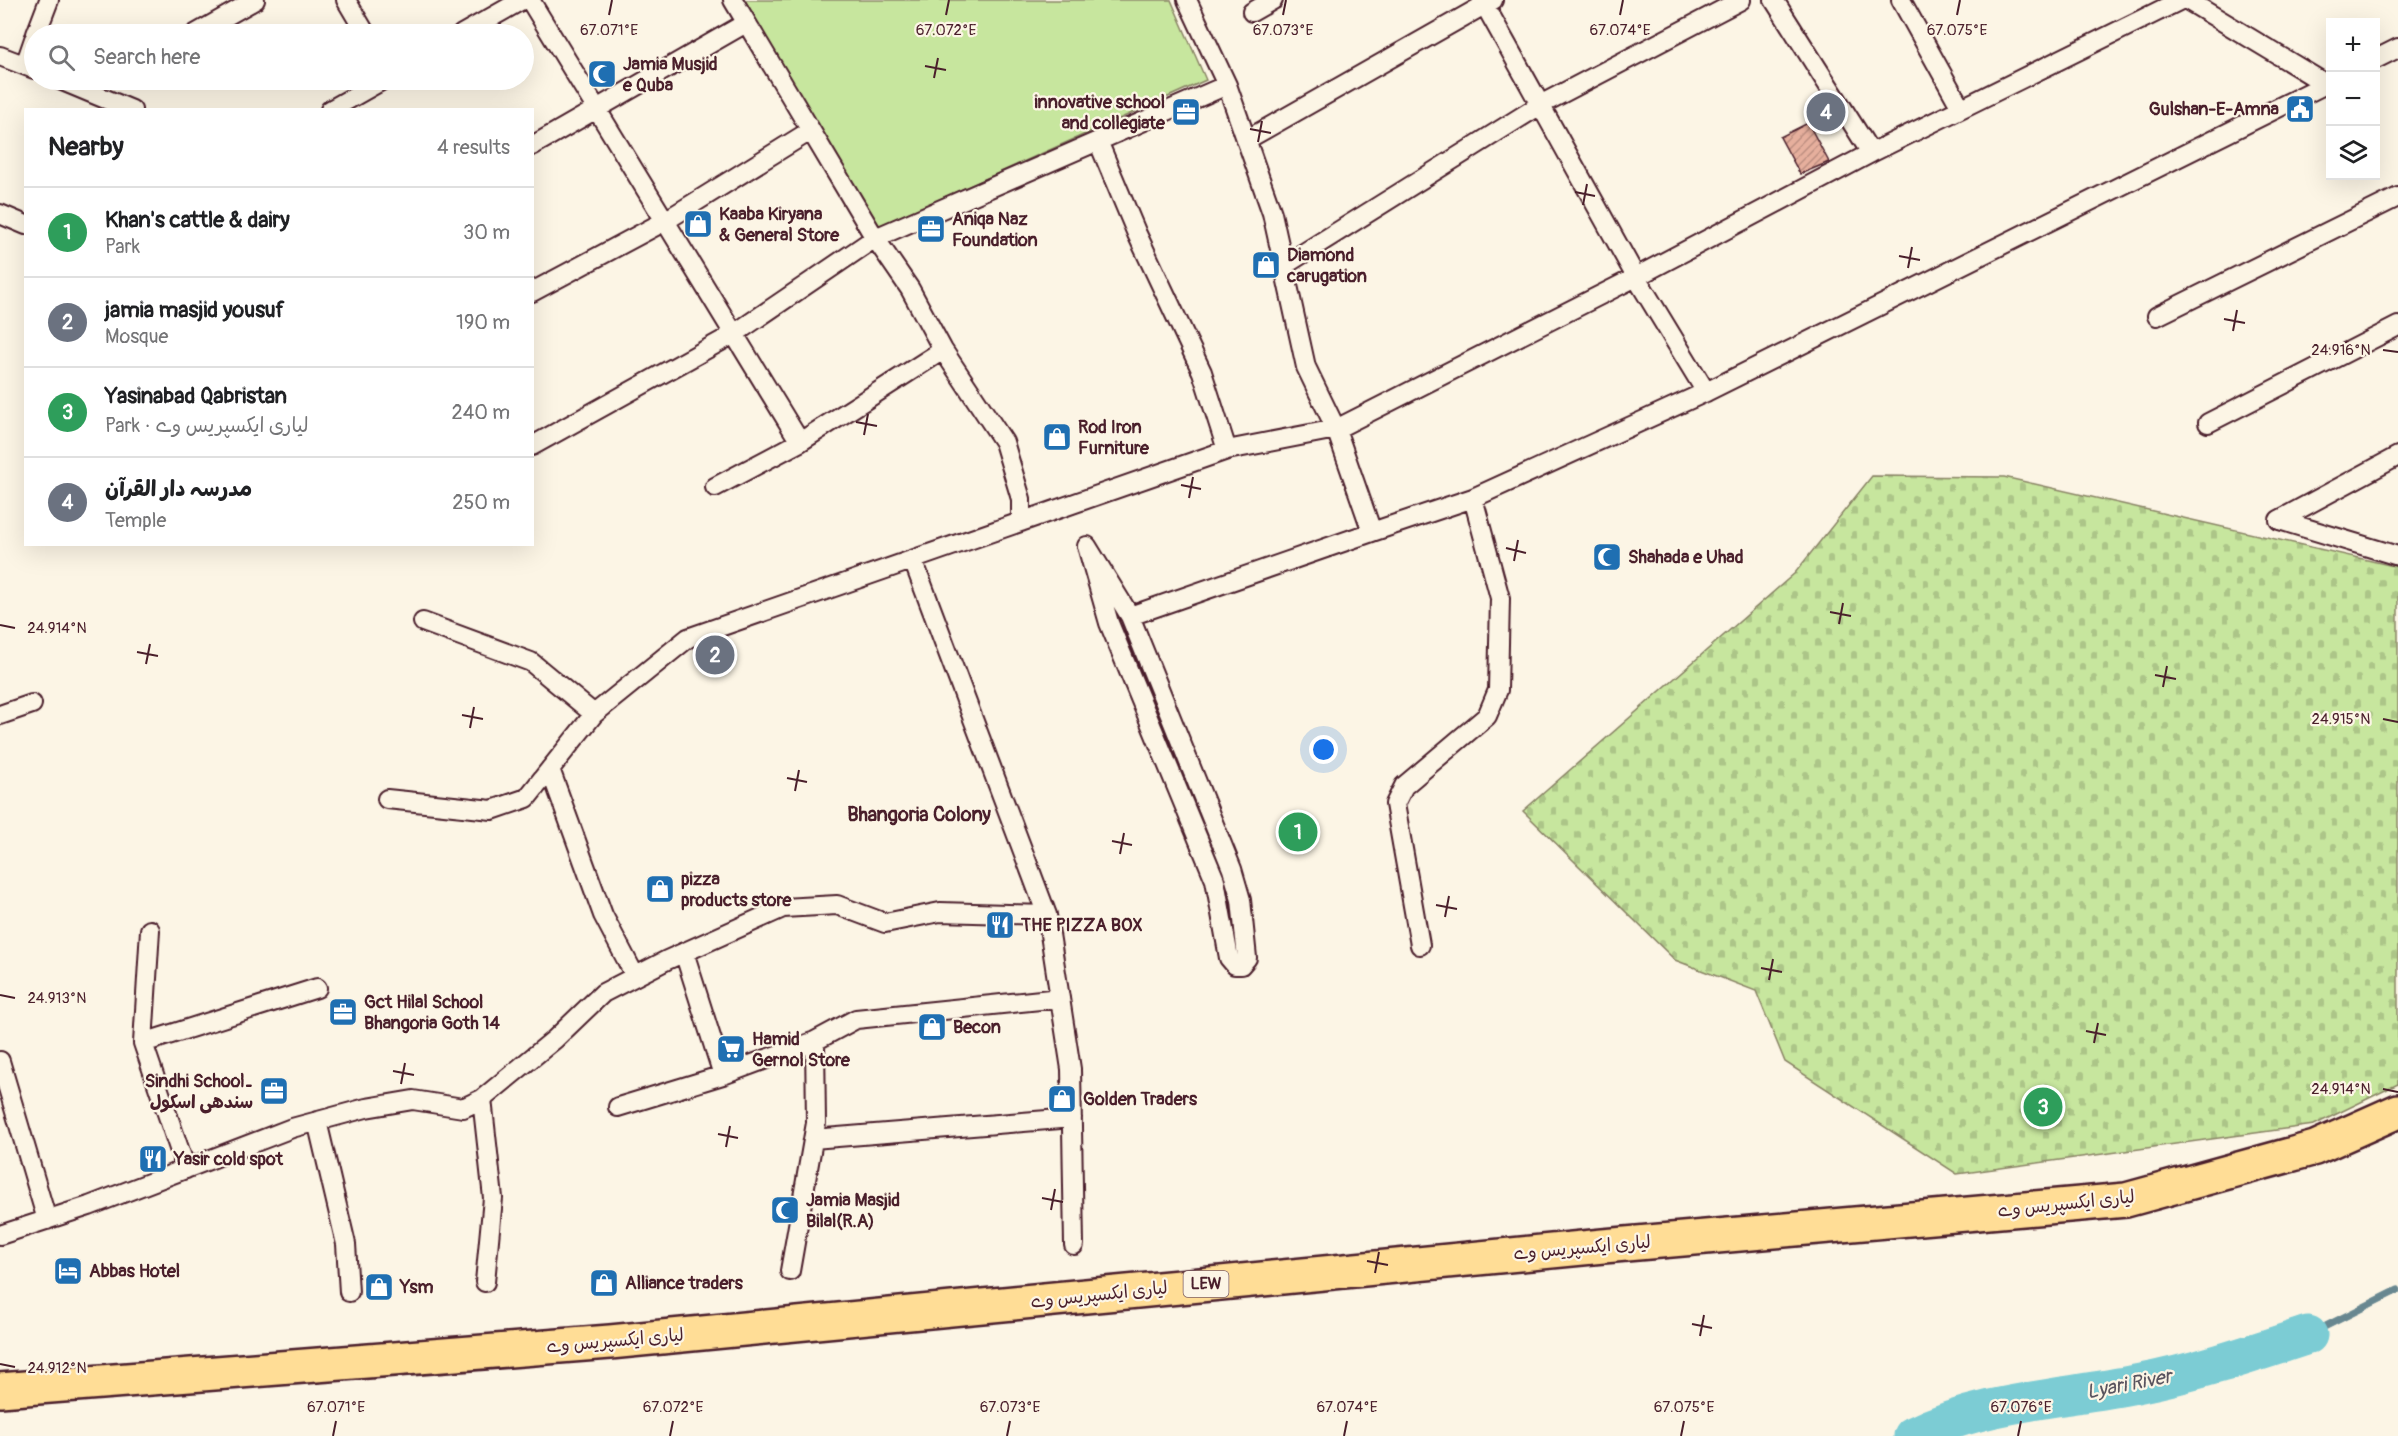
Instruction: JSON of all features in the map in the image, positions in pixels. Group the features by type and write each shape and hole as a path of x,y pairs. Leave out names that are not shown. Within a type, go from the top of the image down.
{"highway":[{"name":"لیاری ایکسپریس وے","path":"0,1390 622,1341 1603,1246 2126,1200 2315,1148 2398,1111"}],"street":[{"path":"40,24 49,0"},
{"path":"213,24 255,0"},
{"path":"346,0 360,24"},
{"path":"480,24 522,0"},
{"path":"530,0 800,442"},
{"path":"733,0 874,238 910,289 943,350 1004,442 1021,499 1021,522"},
{"path":"1188,0 1227,85 1272,213 1306,367 1336,429 1372,532"},
{"path":"1252,12 1273,0"},
{"path":"1283,266 1540,105 1741,0"},
{"path":"1774,0 1871,153"},
{"path":"1901,0 1961,108"},
{"path":"387,799 492,810 527,798 594,714 688,638 1227,450 1336,429 1636,277 1871,153 2181,0"},
{"path":"2187,0 2326,81"},
{"path":"1246,140 1486,2 1540,105 1636,277 1706,392"},
{"path":"534,145 747,23"},
{"path":"2380,57 2398,48"},
{"path":"0,56 24,65"},
{"path":"1130,616 1473,498 1706,392 2326,84"},
{"path":"534,445 734,334 874,238 1227,85"},
{"path":"77,90 97,102 123,108"},
{"path":"334,108 365,90"},
{"path":"536,284 665,221 810,131"},
{"path":"1098,141 1137,234 1202,372 1227,450"},
{"path":"2157,316 2398,197"},
{"path":"0,214 24,224"},
{"path":"2208,423 2398,326"},
{"path":"715,487 800,442 943,350"},
{"path":"2398,456 2279,520 2398,556"},
{"path":"1420,945 1395,804 1404,786 1487,716 1498,690 1500,598 1473,498"},
{"path":"1087,546 1130,616 1232,869 1241,900 1247,958 1240,965 1235,965 1229,958 1215,880 1109,623 1087,546"},
{"path":"913,560 1047,915 1071,1069 1074,1245"},
{"path":"423,622 531,662 594,714"},
{"path":"0,715 32,704"},
{"path":"550,769 603,915 635,976"},
{"path":"0,1235 317,1121 366,1108 413,1100 463,1108 482,1099 555,1039 603,993 684,952 783,908 837,905 885,923 940,912 1047,915"},
{"path":"150,930 144,1043 186,1168"},
{"path":"684,952 723,1075"},
{"path":"144,1043 317,988"},
{"path":"618,1107 723,1075 815,1041 856,1019 1060,998"},
{"path":"790,1271 816,1123 815,1041"},
{"path":"0,1061 47,1220"},
{"path":"482,1099 493,1198 485,1282"},
{"path":"813,1138 1071,1118"},
{"path":"317,1121 346,1244 349,1292"}],"green space":[{"path":"745,0 1171,0 1206,80 873,229"},
{"path":"1872,476 2004,477 2398,567 2398,1084 2314,1125 1957,1174 1785,1062 1756,991 1675,960 1523,811 1795,573"}],"building":[{"path":"1808,123 1829,162 1800,174 1780,137"}],"waterway":[{"path":"2308,1335 2398,1290"},
{"name":"Lyari River","path":"1913,1436 1967,1415 1995,1408 2158,1380 2308,1335"}],"place":[{"name":"Jamia Musjid e Quba","path":"602,74"},
{"name":"Gulshan-E-Amna","path":"2300,109"},
{"name":"innovative school and collegiate","path":"1186,112"},
{"name":"مدرسہ دار القرآن","path":"1826,112"},
{"name":"Kaaba Kiryana & General Store","path":"698,224"},
{"name":"Aniqa Naz Foundation","path":"931,229"},
{"name":"Diamond carugation","path":"1266,265"},
{"name":"Rod Iron Furniture","path":"1057,437"},
{"name":"Shahada e Uhad","path":"1607,557"},
{"name":"jamia masjid yousuf","path":"715,655"},
{"name":"Khan's cattle & dairy","path":"1298,832"},
{"name":"pizza products store","path":"660,889"},
{"name":"THE PIZZA BOX","path":"1000,925"},
{"name":"Gct Hilal School Bhangoria Goth 14","path":"343,1012"},
{"name":"Becon","path":"932,1027"},
{"name":"Hamid Gernol Store","path":"731,1049"},
{"name":"Sindhi School۔ سندھی اسکول","path":"274,1091"},
{"name":"Golden Traders","path":"1062,1099"},
{"name":"Yasinabad Qabristan","path":"2043,1107"},
{"name":"Yasir cold spot","path":"153,1159"},
{"name":"Jamia Masjid Bilal(R.A)","path":"785,1210"},
{"name":"Abbas Hotel","path":"68,1271"},
{"name":"Alliance traders","path":"604,1283"},
{"name":"Ysm","path":"379,1287"}],"district":[{"name":"Bhangoria Colony","path":"919,814"}]}
